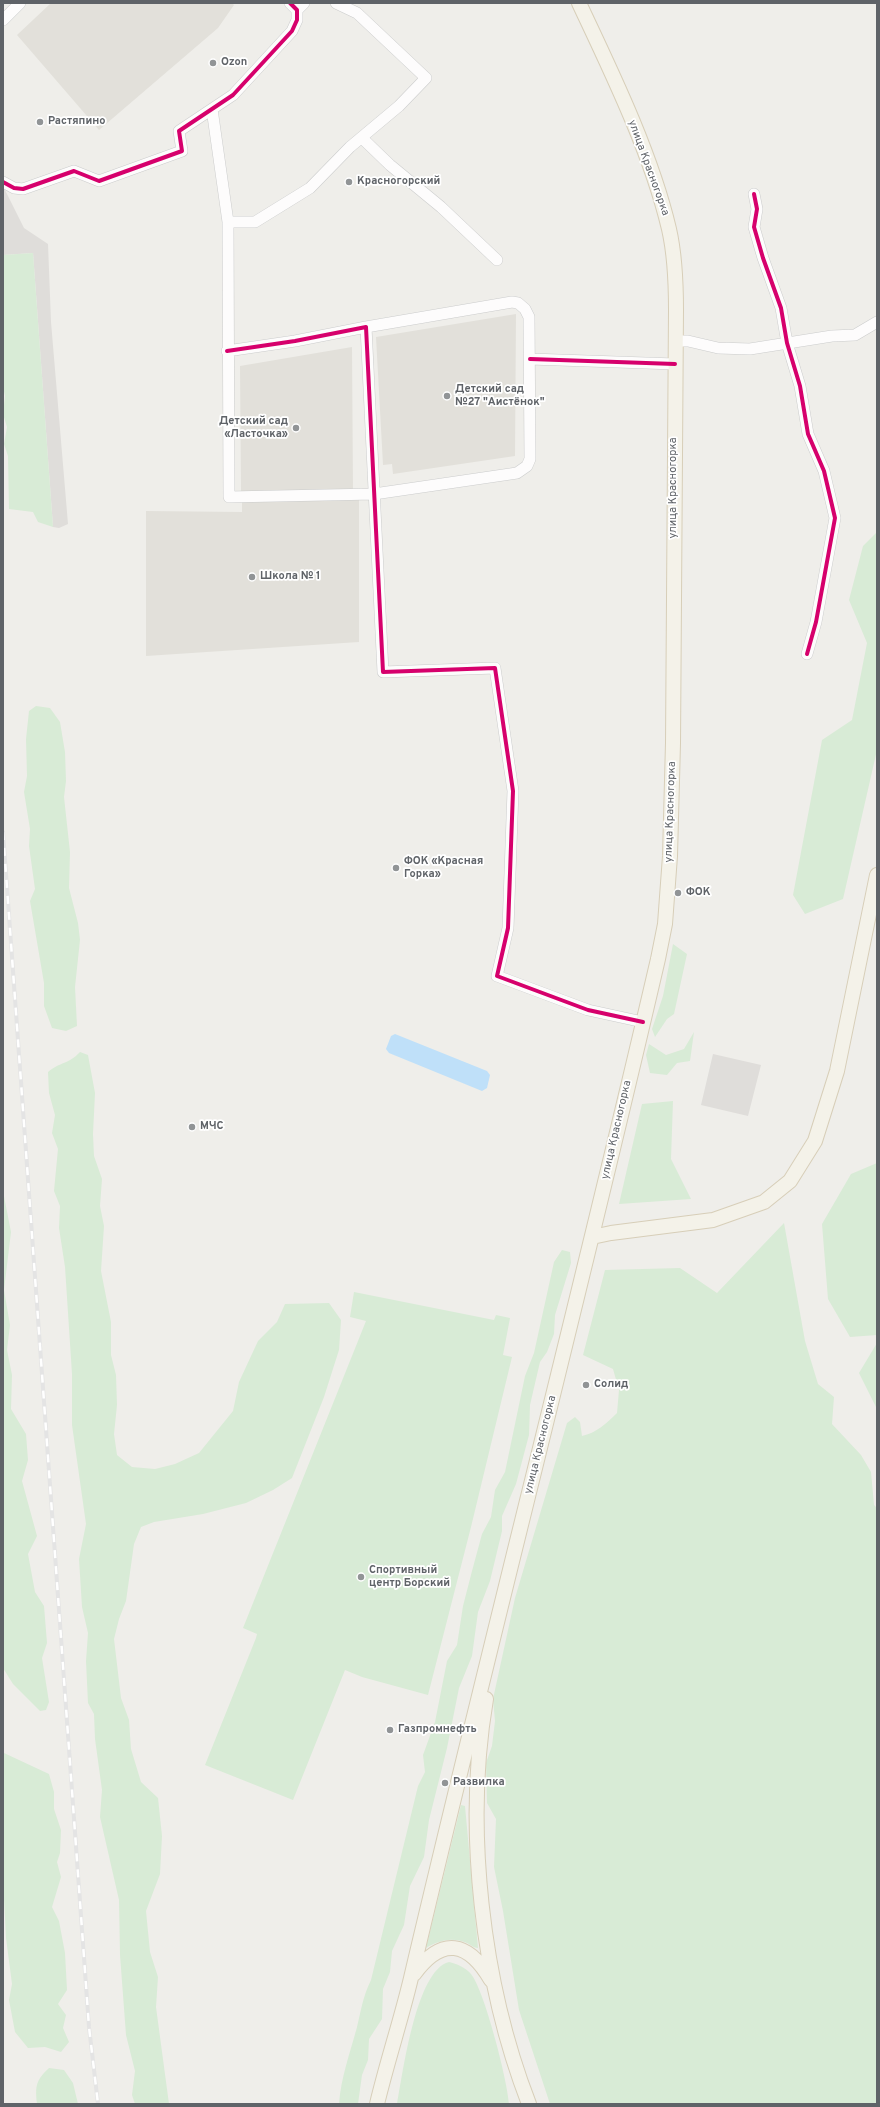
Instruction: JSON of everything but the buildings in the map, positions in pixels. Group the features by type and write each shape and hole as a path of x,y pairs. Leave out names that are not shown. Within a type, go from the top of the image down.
{"main road":[{"name":"улица Красногорка","path":"500,1619 592,1238 665,924 670,856 673,735 676,341 674,265 669,230 663,209 636,133 579,3"},
{"path":"592,1238 611,1233 713,1220 764,1202 790,1181 815,1141 837,1071 877,875"},
{"path":"377,2104 411,1979 465,1748 500,1619"},
{"path":"500,1619 478,1751 476,1815 482,1905 495,1987 529,2104"},
{"path":"411,1979 423,1962 432,1954 442,1949 452,1948 466,1951 473,1956 483,1966 495,1987"},
{"path":"387,2104 389,2063"},
{"path":"523,2087 523,2104"}],"street":[{"path":"3,20 20,3"},
{"path":"228,222 255,222 310,188 362,138 399,106 426,78 357,13 336,3"},
{"path":"3,182 14,188 23,189 74,171 99,181 182,151 179,131 233,95 292,31 297,20 297,5"},
{"path":"212,109 228,222 229,284 228,351 229,497 374,494 523,471 530,458 529,317 525,309 518,303 512,302 366,327 295,341 228,351"},
{"path":"362,138 390,165 441,207 497,260"},
{"path":"754,194 757,209 754,227 762,258 781,308 787,343 800,386 808,434 824,471 835,518 816,622 808,654"},
{"path":"676,341 688,341 718,348 736,350 832,336 855,335 877,322"},
{"path":"366,327 383,672 495,668 513,791 508,928 497,976 580,1008 643,1022"},
{"path":"530,359 675,364"}],"shaded area":[{"path":"51,3 232,3 234,5 218,28 99,130 17,35"},
{"path":"3,186 24,228 48,244 51,322 68,524 59,528 53,527 33,253 3,255"},
{"name":"Детский сад №27 \"Аистёнок\"","path":"516,314 515,456 393,474 392,464 383,465 376,337"},
{"name":"Детский сад «Ласточка»","path":"352,347 353,491 241,491 240,366"},
{"name":"Школа № 1","path":"359,497 359,642 146,656 146,511 242,512 242,498"},
{"path":"713,1054 761,1065 748,1116 701,1105"}],"green space":[{"path":"33,253 53,527 38,522 33,512 9,509 8,456 4,444 7,427 3,414 5,396 3,387 3,255"},
{"path":"877,532 877,750 843,899 805,914 793,895 822,740 852,720 867,643 849,600 863,546"},
{"path":"36,706 50,708 60,722 65,752 66,781 64,797 70,852 69,888 78,923 80,940 75,987 77,1026 66,1031 52,1028 44,1006 44,983 30,901 35,889 29,846 30,829 24,792 27,776 26,739 29,711"},
{"path":"673,944 687,954 674,1014 667,1019 655,1037 652,1029 663,996"},
{"path":"694,1032 690,1061 677,1063 667,1075 650,1073 646,1055 649,1044 666,1055 684,1049"},
{"path":"80,1052 88,1055 95,1093 93,1134 94,1156 102,1179 100,1206 104,1226 101,1271 111,1322 111,1355 116,1375 117,1405 114,1434 117,1455 132,1467 155,1469 175,1464 199,1453 233,1411 239,1382 258,1341 277,1322 285,1304 329,1303 341,1320 339,1350 324,1397 292,1478 273,1490 246,1503 203,1514 154,1522 141,1527 134,1544 126,1601 119,1619 114,1639 121,1698 129,1720 131,1749 141,1782 158,1798 162,1836 160,1874 146,1911 150,1952 158,1977 156,2007 169,2104 135,2104 132,2095 135,2071 126,2035 120,1955 119,1900 100,1817 102,1790 95,1739 94,1714 88,1703 86,1661 88,1633 82,1607 79,1559 86,1524 72,1425 72,1374 65,1267 59,1228 60,1206 54,1191 58,1149 52,1133 55,1115 49,1093 48,1072 72,1059"},
{"path":"673,1101 671,1159 691,1199 619,1204 642,1104"},
{"path":"877,1163 877,1335 850,1337 828,1299 822,1224 851,1174"},
{"path":"3,1191 11,1232 4,1290 10,1325 7,1350 12,1375 11,1409 26,1434 28,1460 22,1481 37,1536 28,1554 35,1592 44,1606 47,1643 42,1658 49,1702 46,1710 40,1711 13,1684 3,1668"},
{"path":"784,1223 805,1341 818,1384 834,1397 832,1424 861,1455 871,1472 874,1505 877,1508 877,2104 550,2104 519,2010 503,1911 494,1867 496,1819 487,1803 486,1763 492,1746 495,1721 493,1699 515,1598 567,1423 575,1417 580,1422 582,1436 601,1428 617,1413 619,1390 613,1369 583,1355 605,1270 680,1268 717,1293"},
{"path":"562,1250 570,1252 571,1263 555,1315 554,1334 547,1352 540,1362 530,1405 529,1435 516,1484 502,1516 502,1531 490,1581 478,1612 472,1656 459,1688 447,1748 429,1820 424,1857 410,1886 404,1925 392,1951 390,1972 383,1989 382,2019 369,2039 368,2060 362,2075 358,2104 339,2104 344,2075 364,1997 371,1980 418,1786 425,1772 423,1755 435,1722 447,1661 457,1645 463,1606 482,1534 491,1517 495,1490 505,1472 525,1376 534,1353 554,1262"},
{"name":"Спортивный центр Борский","path":"354,1292 494,1320 496,1315 510,1318 503,1355 512,1357 471,1527 428,1695 362,1677 345,1670 293,1800 205,1765 256,1638 257,1634 243,1628 366,1321 350,1317"},
{"path":"877,1343 877,1409 859,1373"},
{"path":"4,1753 49,1774 54,1792 54,1809 61,1830 60,1853 57,1862 61,1877 52,1907 59,1921 65,1953 67,1990 58,2004 66,2015 63,2028 69,2042 61,2052 45,2047 28,2048 15,2032 9,2000 12,1984 6,1938 3,1880"},
{"path":"461,1805 465,1806 478,1948 462,1941 446,1940 426,1948"},
{"path":"449,1962 466,1969 476,1983 494,2036 508,2093 509,2104 397,2104 407,2048 420,2002 428,1983 438,1969"},
{"path":"49,2068 64,2070 73,2083 78,2104 37,2104 37,2084 41,2076"}],"water":[{"path":"395,1034 487,1071 490,1075 487,1088 482,1091 389,1053 386,1049 391,1036"}],"railway":[{"path":"3,832 89,2027 98,2104"}],"cycle path":[{"path":"3,182 14,188 23,189 74,171 99,181 182,151 179,131 233,95 292,31 297,20 297,10 290,3"},
{"path":"754,194 757,209 754,227 763,258 781,308 787,343 800,386 808,434 824,471 835,518 816,622 807,654"},
{"path":"227,351 295,341 366,327 383,672 495,668 513,791 508,928 497,976 588,1010 643,1022"},
{"path":"530,359 675,364"}],"place":[{"name":"Ozon","path":"213,63"},
{"name":"Растяпино","path":"40,122"},
{"name":"Красногорский","path":"349,182"},
{"name":"Детский сад №27 \"Аистёнок\"","path":"447,396"},
{"name":"Детский сад «Ласточка»","path":"296,428"},
{"name":"Школа № 1","path":"252,577"},
{"name":"ФОК «Красная Горка»","path":"396,868"},
{"name":"ФОК","path":"678,893"},
{"name":"МЧС","path":"192,1127"},
{"name":"Солид","path":"586,1385"},
{"name":"Спортивный центр Борский","path":"361,1577"},
{"name":"Газпромнефть","path":"390,1730"},
{"name":"Развилка","path":"445,1783"}]}
